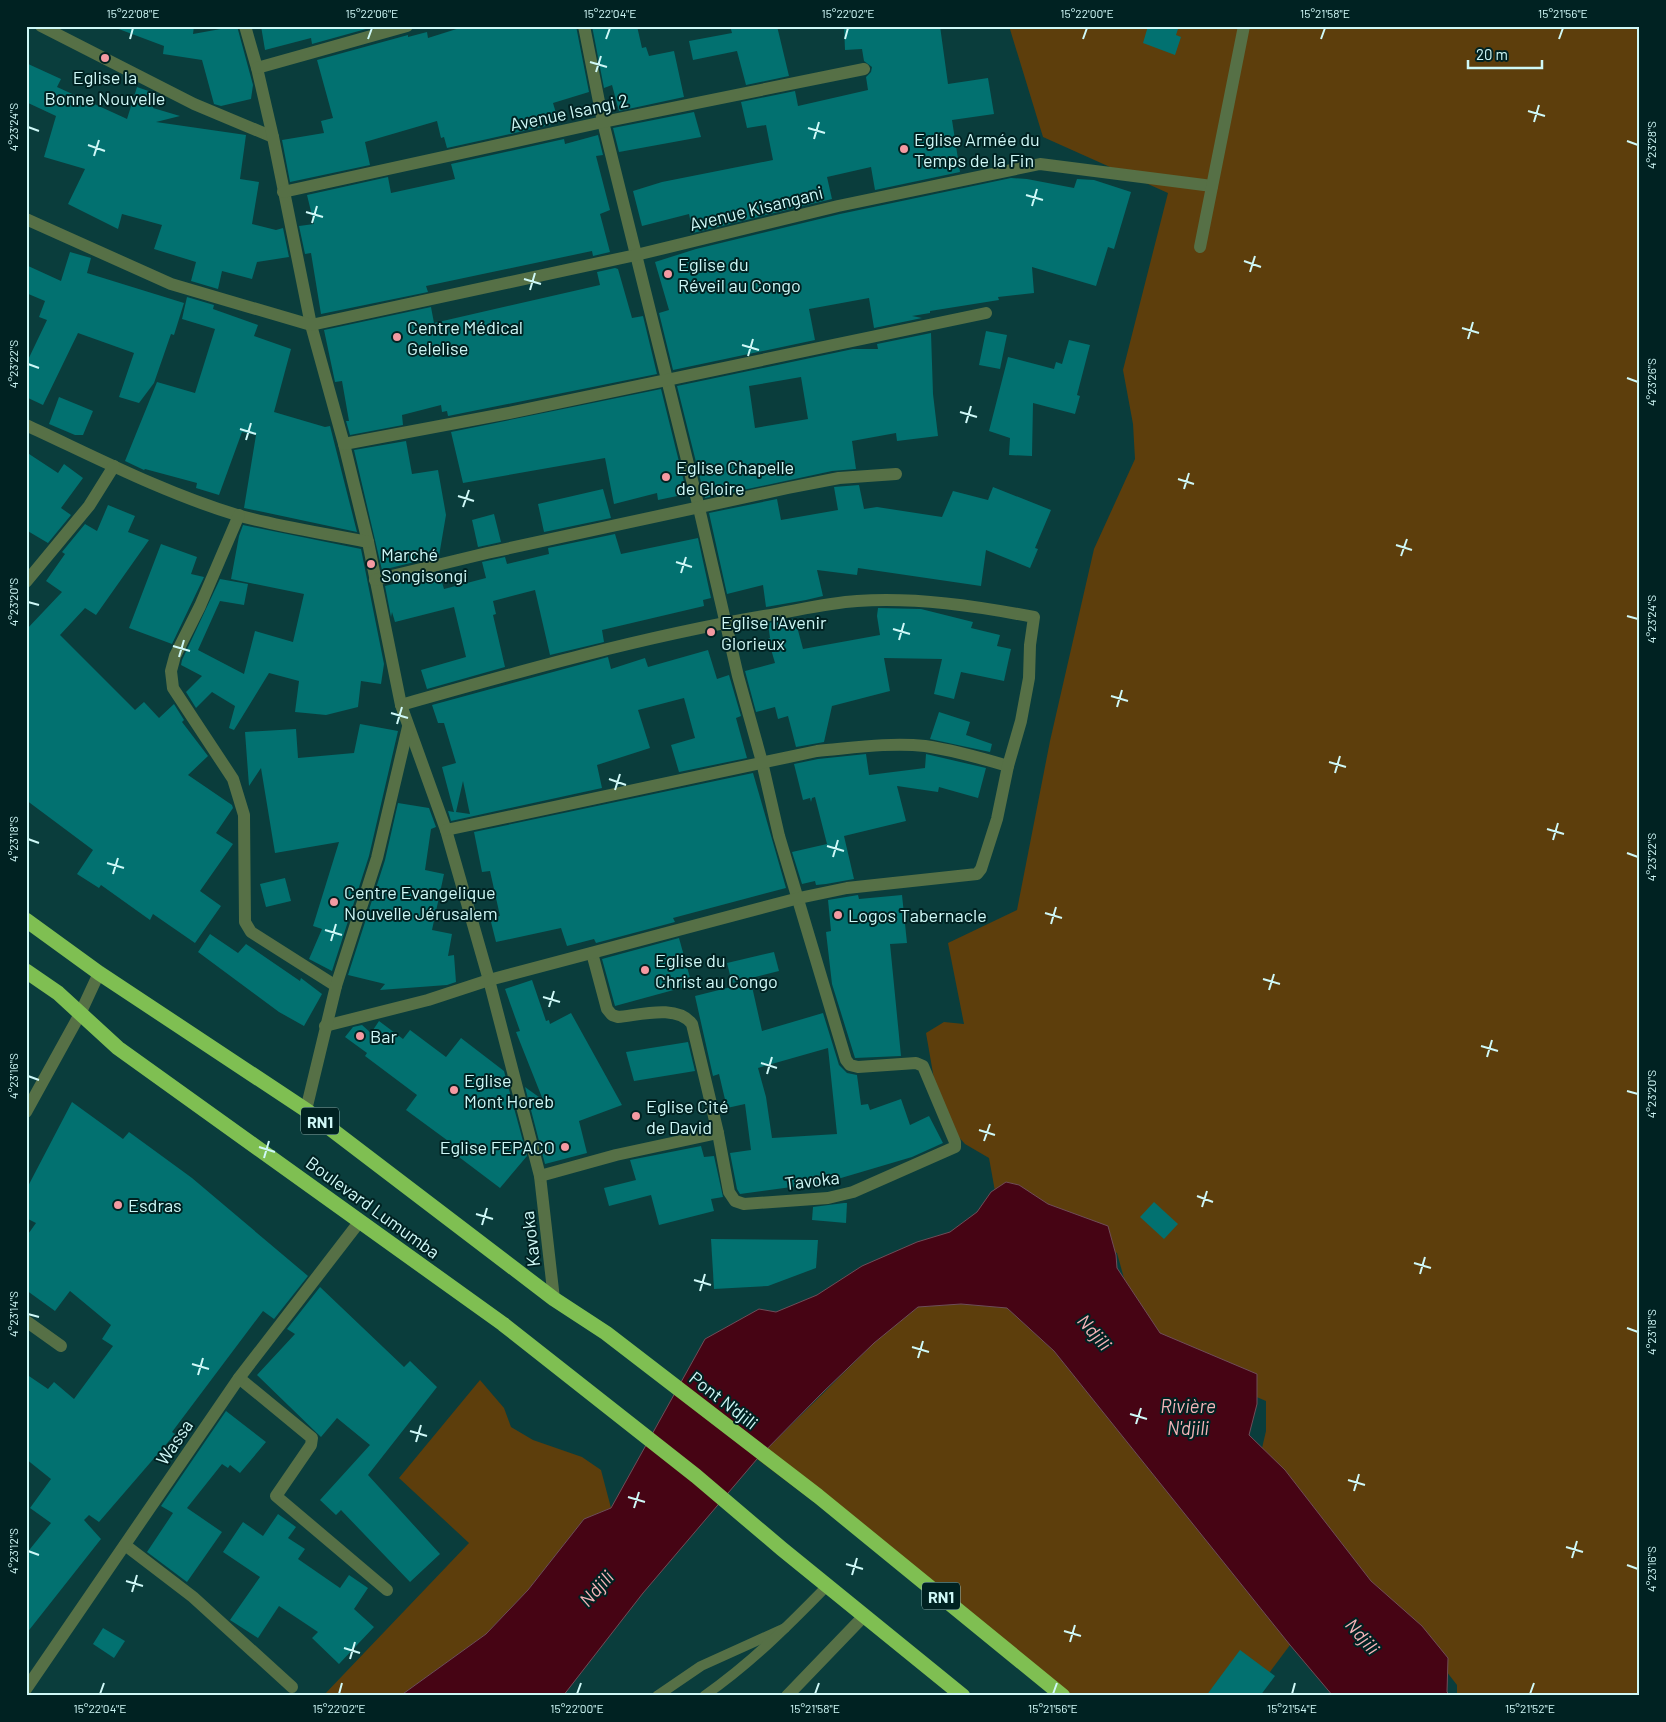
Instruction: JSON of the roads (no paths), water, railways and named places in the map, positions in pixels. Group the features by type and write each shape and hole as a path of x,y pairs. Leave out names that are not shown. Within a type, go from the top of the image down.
{"highway":[{"name":"Boulevard Lumumba","path":"26,920 99,973 306,1110 554,1299 606,1333"},
{"name":"Boulevard Lumumba","path":"26,971 58,993 118,1048 502,1324 696,1476 827,1586"},
{"name":"Pont N'djili","path":"606,1333 818,1496 1063,1696"},
{"path":"827,1586 963,1696"}],"street":[{"path":"41,26 194,104 273,137"},
{"name":"Kavoka","path":"245,26 273,137 311,325 344,444 368,542 401,705 446,830 490,980 540,1176 554,1299"},
{"path":"257,68 407,26"},
{"path":"584,26 603,122 699,508 725,623 762,762 779,836 799,898"},
{"path":"1200,247 1244,26"},
{"name":"Avenue Isangi 2","path":"283,192 603,122 864,69"},
{"name":"Avenue Kisangani","path":"311,325 636,255 838,206 1040,164 1212,186"},
{"path":"26,219 171,284 311,325"},
{"path":"344,444 509,413 986,312"},
{"path":"26,425 114,466 196,501 239,515 368,542"},
{"path":"26,582 89,506 114,466"},
{"path":"375,580 487,553 839,478 896,474"},
{"path":"239,515 200,606 175,656 170,670 173,688 233,779 244,815 244,922 250,932 336,986"},
{"path":"326,1026 428,1000 490,980 799,898 847,888 977,874 981,869 997,819 1008,766 1021,721 1029,678 1030,645 1034,617 969,606 900,600 856,601 725,623 571,657 401,705"},
{"path":"306,1110 336,986 377,858 408,727"},
{"path":"446,830 817,751 877,746 924,746 1008,766"},
{"name":"Tavoka","path":"592,953 607,1010 612,1015 618,1017 676,1012 686,1016 692,1024 718,1133 729,1192 735,1201 744,1204 828,1198 853,1192 951,1151 955,1147 955,1142 923,1066 916,1063 858,1067 850,1066 846,1060 799,898"},
{"path":"26,1112 80,1014 99,973"},
{"path":"540,1176 616,1155 718,1133"},
{"name":"Wassa","path":"26,1689 239,1378 360,1221"},
{"path":"26,1321 62,1346"},
{"path":"239,1378 312,1438 311,1444 276,1496 386,1590"},
{"path":"125,1546 193,1598 292,1687"},
{"path":"787,1696 864,1616"}],"lane":[{"path":"704,1696 737,1673 788,1627 827,1586"},
{"path":"657,1696 701,1666 788,1627"}],"water":[{"name":"Rivière N'djili","path":"1006,1182 1019,1185 1048,1204 1108,1226 1116,1255 1117,1268 1160,1333 1257,1374 1257,1404 1249,1435 1285,1470 1371,1581 1422,1626 1448,1658 1447,1692 1451,1696 1333,1696 1054,1351 1007,1308 961,1304 918,1307 874,1343 822,1393 757,1459 643,1593 563,1696 400,1696 486,1634 528,1590 584,1519 611,1508 705,1339 759,1309 776,1312 817,1295 862,1266 917,1242 950,1232 977,1212 991,1192"}],"place":[{"name":"Eglise la Bonne Nouvelle","path":"105,58"},
{"name":"Eglise Armée du Temps de la Fin","path":"904,149"},
{"name":"Eglise du Réveil au Congo","path":"668,274"},
{"name":"Centre Médical Gelelise","path":"397,337"},
{"name":"Eglise Chapelle de Gloire","path":"666,477"},
{"name":"Marché Songisongi","path":"371,564"},
{"name":"Eglise l'Avenir Glorieux","path":"711,632"},
{"name":"Centre Evangelique Nouvelle Jérusalem","path":"334,902"},
{"name":"Logos Tabernacle","path":"838,915"},
{"name":"Eglise du Christ au Congo","path":"645,970"},
{"name":"Bar","path":"360,1036"},
{"name":"Eglise Mont Horeb","path":"454,1090"},
{"name":"Eglise Cité de David","path":"636,1116"},
{"name":"Eglise FEPACO","path":"565,1147"},
{"name":"Esdras","path":"118,1205"}],"water label":[{"name":"Ndjili","path":"1095,1332"},
{"name":"Ndjili","path":"596,1588"},
{"name":"Ndjili","path":"1363,1636"}]}
